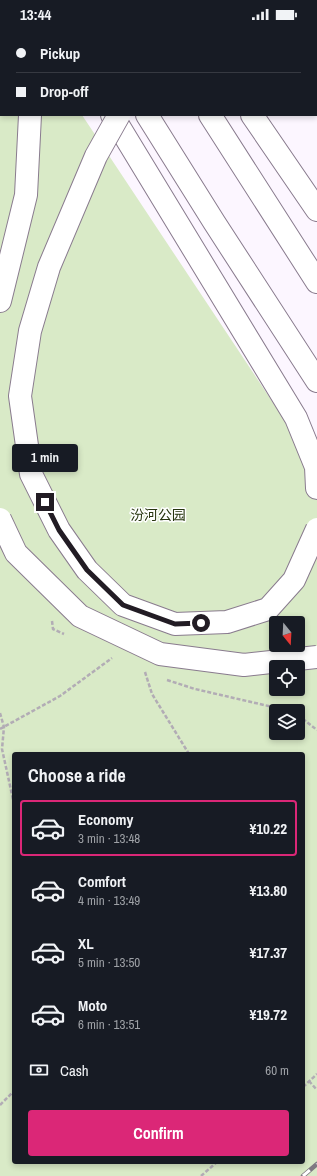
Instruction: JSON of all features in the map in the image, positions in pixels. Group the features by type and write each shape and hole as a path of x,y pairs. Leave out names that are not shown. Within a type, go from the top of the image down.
{"main road":[{"path":"0,301 26,195 30,116"},
{"path":"113,116 296,418 316,467 317,488"},
{"path":"118,116 96,156 49,267 30,330 20,396 31,474 59,530 87,570 123,605 175,624 227,622 268,609 294,580 317,529 317,520"},
{"path":"148,116 218,229 317,381"},
{"path":"211,116 317,282"},
{"path":"253,116 317,210"},
{"path":"0,519 16,553 80,616 160,654 244,665 317,657"}],"path":[{"path":"0,729 60,696 112,658"},
{"path":"144,672 152,694 188,752"},
{"path":"0,713 4,727 2,749 12,795"},
{"path":"305,721 317,730"},
{"path":"305,1085 317,1074"},
{"path":"309,1082 317,1090"},
{"path":"0,1105 12,1094"},
{"path":"201,1176 215,1164"}],"green space":[{"name":"汾河公园","path":"0,116 83,116 317,469 317,1176 0,1176"}],"railway":[{"path":"303,1176 317,1164"}],"route":[{"path":"45,502 59,530 87,570 123,605 175,624 201,623"}]}
